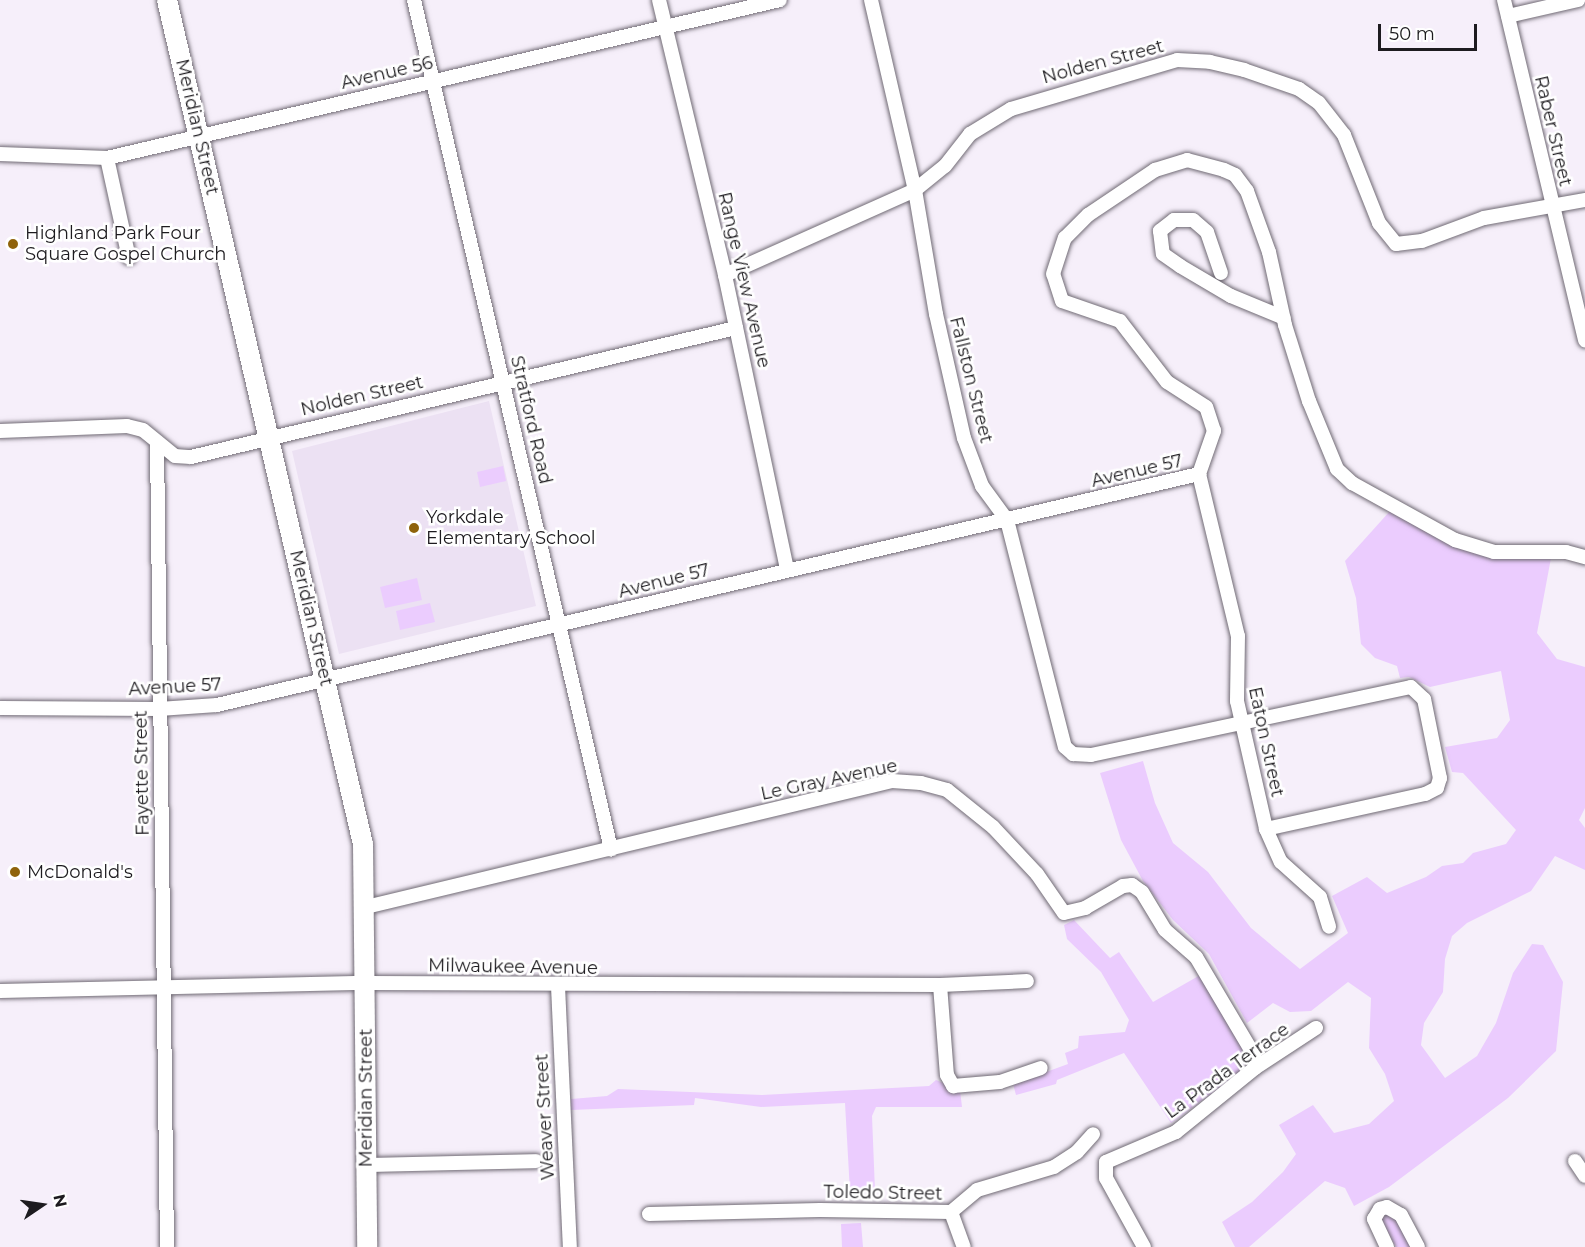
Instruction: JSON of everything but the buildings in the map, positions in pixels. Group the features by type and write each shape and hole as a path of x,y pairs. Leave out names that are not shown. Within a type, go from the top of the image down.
{"street":[{"name":"Meridian Street","path":"167,0 363,844 366,907 367,1247"},
{"name":"Stratford Road","path":"414,0 611,849"},
{"name":"Range View Avenue","path":"659,0 725,275 788,570"},
{"name":"Avenue 56","path":"0,154 107,158 780,0"},
{"name":"Fallston Street","path":"871,0 915,190 936,314 964,438 982,486 1007,520 1061,741 1073,754 1091,755 1242,723"},
{"name":"Raber Street","path":"1504,0 1585,341"},
{"path":"1508,16 1578,0"},
{"name":"Nolden Street","path":"725,275 915,190 945,166 970,134 1011,109 1158,63 1191,60 1279,82 1319,103 1344,135 1379,223 1396,244 1406,246 1484,218 1551,203 1585,200"},
{"path":"107,158 129,258"},
{"name":"Avenue 57","path":"0,708 159,709 217,705 1199,474 1214,431 1212,418 1198,399 1183,394 1152,368 1120,321 1073,308 1062,301 1053,274 1065,238 1088,215 1170,163 1187,160 1224,170 1241,182 1269,252 1284,318 1327,452 1352,483 1418,522 1476,547 1494,552 1566,552 1585,557"},
{"path":"1221,273 1207,232 1193,220 1174,220 1160,231 1163,254 1180,266 1246,304 1284,318"},
{"name":"Nolden Street","path":"0,431 127,426 143,430 175,456 191,457 504,380 736,328"},
{"name":"Fayette Street","path":"158,442 166,1247"},
{"name":"Eaton Street","path":"1199,474 1238,636 1235,684 1266,829 1281,862 1320,897 1329,927"},
{"path":"1242,723 1411,687 1424,699 1440,778 1437,788 1425,794 1266,829"},
{"name":"Le Gray Avenue","path":"366,907 892,781 947,790 982,816 1019,852 1064,913 1084,908 1123,886 1132,885 1142,892 1161,925 1196,957 1254,1056 1255,1068"},
{"name":"Milwaukee Avenue","path":"0,991 366,983 558,986 940,985 1027,981"},
{"path":"940,985 947,1075 953,1086 1000,1082 1041,1068"},
{"name":"Weaver Street","path":"558,986 570,1247"},
{"name":"La Prada Terrace","path":"1144,1247 1106,1178 1106,1162 1176,1132 1255,1068 1316,1028"},
{"name":"Toledo Street","path":"649,1214 951,1212 977,1190 1054,1167 1077,1152 1093,1134"},
{"path":"365,1165 536,1161"},
{"path":"1575,1161 1585,1176"},
{"path":"1387,1247 1374,1219 1380,1209 1387,1207 1401,1215 1418,1247"},
{"path":"951,1212 964,1247"}],"shaded area":[{"name":"Yorkdale Elementary School","path":"489,401 536,606 339,654 292,451"},
{"path":"503,466 506,481 480,487 477,472"},
{"path":"1390,511 1452,544 1551,558 1537,633 1557,659 1585,667 1585,808 1579,820 1585,828 1585,870 1555,856 1531,891 1467,923 1452,936 1445,959 1443,992 1424,1023 1421,1045 1445,1078 1477,1056 1496,1023 1513,973 1532,944 1543,945 1563,982 1556,1051 1508,1098 1389,1187 1354,1206 1345,1188 1325,1181 1249,1247 1235,1247 1222,1222 1252,1202 1283,1172 1296,1154 1279,1125 1313,1105 1334,1133 1369,1124 1394,1101 1385,1074 1369,1048 1371,998 1348,982 1311,1011 1290,1012 1273,1003 1247,1023 1209,954 1173,920 1143,881 1121,840 1100,773 1143,761 1155,803 1173,843 1208,872 1251,928 1300,969 1348,933 1332,896 1367,877 1387,893 1426,877 1442,866 1463,863 1473,853 1506,844 1516,830 1463,773 1452,772 1445,747 1497,738 1510,720 1501,671 1430,687 1409,677 1400,678 1397,666 1375,658 1361,644 1356,598 1345,561"},
{"path":"417,578 422,600 385,608 380,587"},
{"path":"430,603 435,622 400,630 396,611"},
{"path":"1074,920 1110,958 1119,952 1153,1002 1202,974 1248,1059 1238,1074 1171,1123 1124,1053 1057,1080 1056,1084 1016,1095 1013,1084 1068,1064 1065,1053 1078,1048 1079,1036 1125,1032 1129,1020 1101,972 1067,939 1064,925"},
{"path":"936,1080 960,1090 962,1107 876,1107 872,1116 875,1191 850,1192 845,1103 761,1107 695,1098 694,1105 571,1110 571,1099 607,1096 618,1089 762,1095 929,1086"},
{"path":"1384,1212 1393,1214 1412,1247 1396,1247 1381,1220"},
{"path":"861,1223 863,1247 842,1247 841,1224"}],"place":[{"name":"Highland Park Four Square Gospel Church","path":"13,244"},
{"name":"Yorkdale Elementary School","path":"414,528"},
{"name":"McDonald's","path":"15,872"}]}
